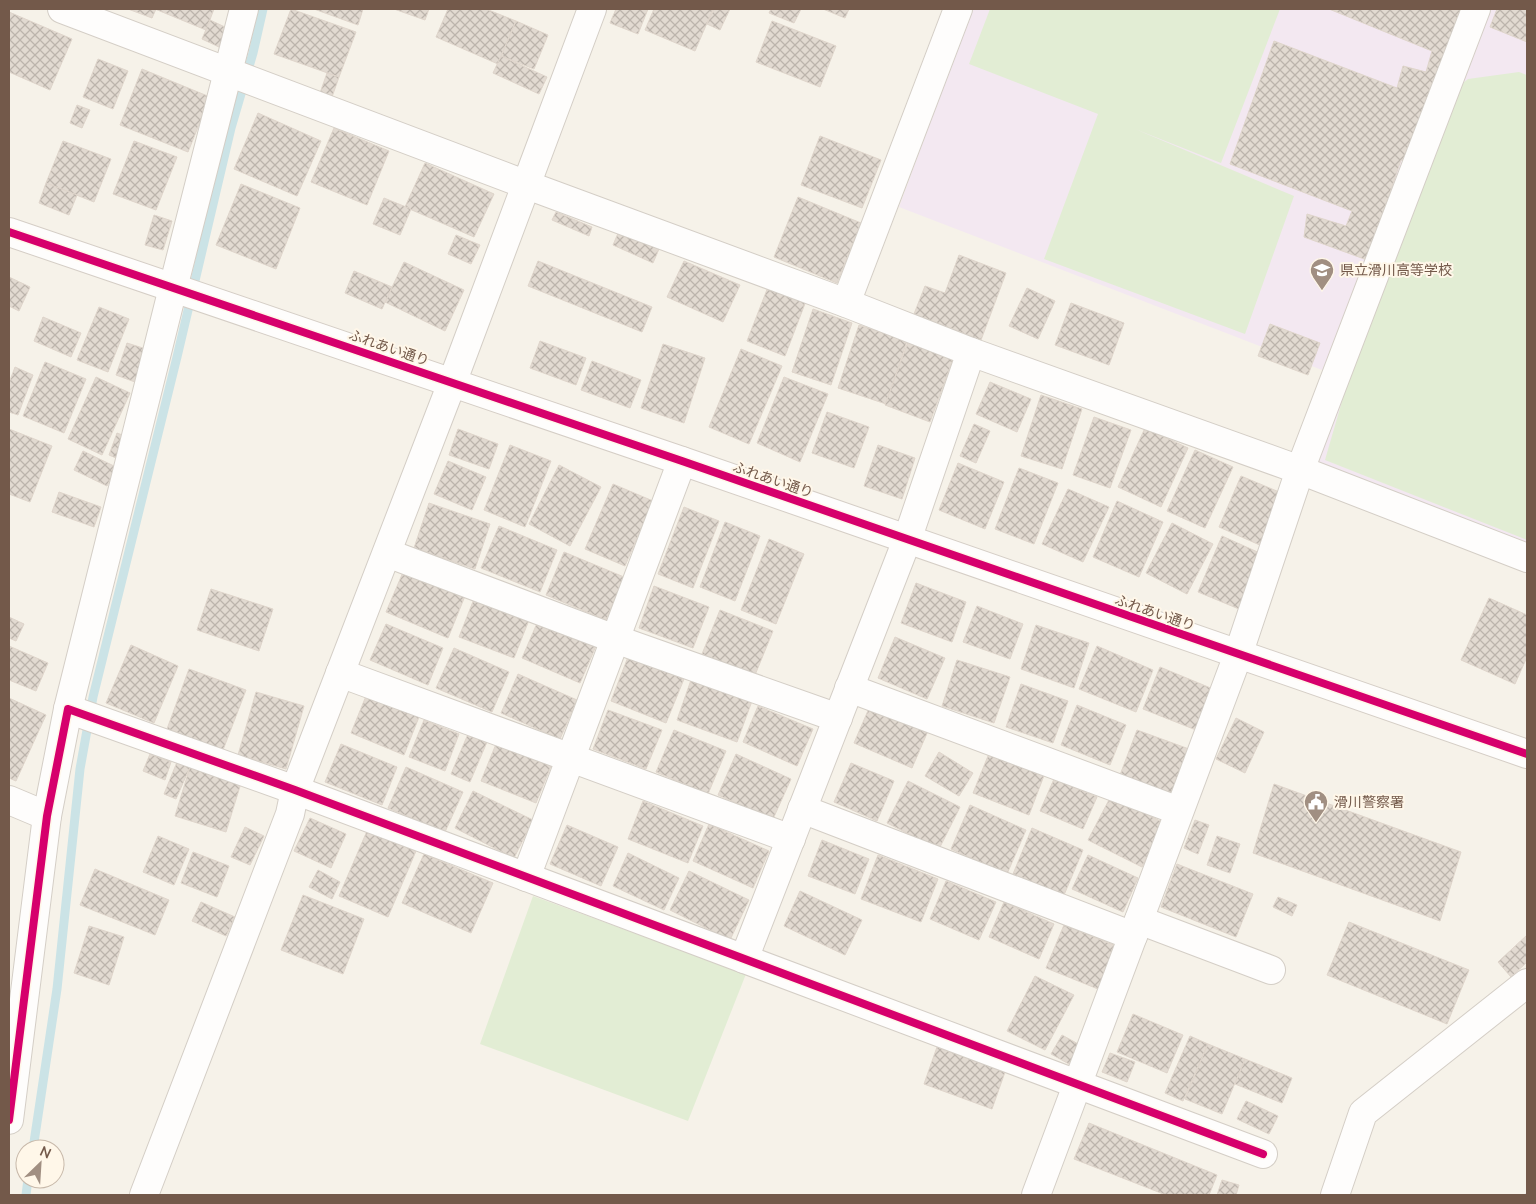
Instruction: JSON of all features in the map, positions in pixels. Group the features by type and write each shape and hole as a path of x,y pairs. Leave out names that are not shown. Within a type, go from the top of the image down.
{"street":[{"path":"62,9 527,185 846,303 971,352 1300,470 1527,558"},
{"path":"9,1120 16,1003 47,816 68,709 172,288 244,9"},
{"path":"144,1195 290,814 295,790 452,383 592,9"},
{"path":"846,303 958,9"},
{"path":"1036,1195 1238,655 1300,470 1476,9"},
{"name":"ふれあい通り","path":"9,232 682,461 1527,754"},
{"path":"744,959 907,540 971,352"},
{"path":"526,877 682,461"},
{"path":"387,552 615,639 838,718"},
{"path":"340,673 790,839"},
{"path":"849,688 1179,811"},
{"path":"68,709 295,790 1263,1154"},
{"path":"9,800 47,816"},
{"path":"802,809 1136,928 1271,970"},
{"path":"1335,1195 1363,1113 1527,983"}],"shaded area":[{"name":"県立滑川高等学校","path":"972,9 1527,9 1527,551 1304,466 1335,375 899,207"}],"green space":[{"path":"990,9 1280,9 1221,163 1135,129 1294,196 1245,334 1044,259 1098,114 969,64"},
{"path":"1519,72 1527,75 1527,540 1325,460 1353,363 1449,94 1468,79"},
{"path":"533,896 746,974 688,1121 480,1044"}],"building":[{"path":"128,9 156,9 152,18"},
{"path":"155,9 214,9 206,30"},
{"path":"291,9 356,32 339,77 274,54"},
{"path":"314,9 363,9 358,25"},
{"path":"394,9 429,9 425,20"},
{"path":"448,9 486,9 516,21 498,64 436,37"},
{"path":"616,9 648,9 638,34 610,23"},
{"path":"654,9 713,9 695,51 645,30"},
{"path":"714,9 730,9 720,30 707,24"},
{"path":"771,9 801,9 794,23 769,13"},
{"path":"823,9 849,9 845,18"},
{"path":"1329,9 1465,9 1408,163 1401,160 1367,260 1304,237 1307,214 1346,226 1352,211 1230,164 1274,41 1397,88 1403,66 1426,72 1432,51"},
{"path":"1497,9 1527,9 1527,42 1490,27"},
{"path":"9,12 72,39 50,90 9,72"},
{"path":"210,20 227,28 219,47 202,39"},
{"path":"516,21 548,35 534,69 501,56"},
{"path":"772,21 836,46 820,87 756,62"},
{"path":"501,56 547,77 539,94 493,73"},
{"path":"98,59 128,71 113,109 83,97"},
{"path":"142,69 210,97 188,152 120,125"},
{"path":"327,73 339,77 332,97 320,93"},
{"path":"77,105 90,110 82,128 70,123"},
{"path":"258,113 321,141 297,196 234,169"},
{"path":"334,128 389,151 367,205 311,182"},
{"path":"820,136 881,160 862,208 801,185"},
{"path":"63,141 111,159 94,202 46,183"},
{"path":"134,141 177,157 156,210 113,194"},
{"path":"425,163 494,194 474,237 405,207"},
{"path":"46,183 77,195 69,215 39,203"},
{"path":"241,184 300,208 276,269 216,245"},
{"path":"798,197 861,223 837,283 774,257"},
{"path":"384,198 411,209 400,235 373,224"},
{"path":"556,212 592,227 589,236 552,220"},
{"path":"154,215 172,221 163,250 145,245"},
{"path":"619,231 659,249 653,263 613,245"},
{"path":"456,235 480,245 471,264 448,254"},
{"path":"959,255 1006,273 981,340 914,314 925,286 945,293"},
{"path":"538,261 652,307 642,332 528,286"},
{"path":"684,261 740,285 723,322 667,297"},
{"path":"404,262 464,290 445,331 385,302"},
{"path":"354,271 392,287 382,309 345,293"},
{"path":"9,277 30,287 19,311 9,306"},
{"path":"768,287 806,301 785,356 747,341"},
{"path":"1027,288 1055,301 1038,339 1009,326"},
{"path":"1071,303 1124,323 1109,365 1055,345"},
{"path":"99,307 129,319 108,372 77,360"},
{"path":"813,309 852,323 831,385 792,372"},
{"path":"43,317 81,333 71,357 34,341"},
{"path":"1270,324 1320,343 1308,375 1258,356"},
{"path":"859,325 907,341 886,404 838,388"},
{"path":"540,341 586,358 576,385 530,368"},
{"path":"908,342 953,359 930,422 885,405"},
{"path":"127,343 146,349 135,382 116,375"},
{"path":"663,344 705,358 684,423 641,408"},
{"path":"741,349 782,366 749,444 709,427"},
{"path":"592,361 641,380 630,408 581,390"},
{"path":"45,362 86,379 64,433 23,416"},
{"path":"15,367 33,375 18,415 9,412 9,383"},
{"path":"96,377 130,393 102,455 68,439"},
{"path":"784,377 828,394 800,462 757,443"},
{"path":"990,382 1031,399 1017,432 976,414"},
{"path":"1041,395 1082,409 1062,469 1021,456"},
{"path":"827,412 869,427 854,468 812,453"},
{"path":"1094,417 1131,430 1110,488 1073,475"},
{"path":"974,424 990,431 976,463 960,456"},
{"path":"1145,428 1188,448 1161,507 1118,487"},
{"path":"9,429 52,446 30,502 9,494"},
{"path":"458,429 498,444 489,469 449,455"},
{"path":"117,433 125,436 116,458 109,455"},
{"path":"510,445 551,461 525,527 484,510"},
{"path":"878,445 915,458 902,499 864,486"},
{"path":"1195,450 1233,467 1205,528 1167,511"},
{"path":"83,451 116,467 107,486 74,470"},
{"path":"448,461 486,477 472,510 434,494"},
{"path":"958,463 1004,482 985,529 939,510"},
{"path":"559,465 601,487 570,546 529,524"},
{"path":"1019,468 1058,483 1034,544 995,529"},
{"path":"1241,476 1284,494 1262,546 1219,527"},
{"path":"613,484 653,501 625,566 585,549"},
{"path":"1068,489 1109,507 1083,562 1042,544"},
{"path":"59,492 101,507 94,527 52,512"},
{"path":"1117,501 1163,522 1139,577 1093,557"},
{"path":"429,503 490,524 475,569 414,548"},
{"path":"684,507 719,521 693,588 658,574"},
{"path":"725,522 760,536 735,601 700,587"},
{"path":"1172,523 1213,544 1187,594 1146,573"},
{"path":"499,526 557,550 540,592 481,568"},
{"path":"1222,536 1262,554 1239,609 1198,592"},
{"path":"769,539 804,554 776,624 741,610"},
{"path":"564,552 624,577 606,620 546,595"},
{"path":"404,570 465,596 448,638 386,612"},
{"path":"916,583 966,602 952,642 901,623"},
{"path":"654,586 709,607 693,648 639,628"},
{"path":"211,589 273,609 259,651 197,630"},
{"path":"1489,598 1527,615 1527,657 1515,684 1461,660"},
{"path":"474,599 529,620 514,658 459,637"},
{"path":"977,606 1023,624 1010,659 963,642"},
{"path":"720,610 773,631 755,675 702,654"},
{"path":"9,617 24,624 16,641 9,638"},
{"path":"538,621 596,646 580,683 522,658"},
{"path":"386,624 443,648 428,685 370,660"},
{"path":"1036,625 1089,643 1074,688 1021,669"},
{"path":"895,637 945,658 927,699 878,678"},
{"path":"131,645 178,666 154,723 106,703"},
{"path":"9,646 48,663 36,691 9,680"},
{"path":"1097,646 1153,670 1136,712 1079,689"},
{"path":"454,648 509,672 492,712 436,688"},
{"path":"628,657 684,679 666,723 611,701"},
{"path":"957,660 1010,677 994,723 942,706"},
{"path":"1160,667 1213,689 1196,730 1143,709"},
{"path":"189,669 246,690 223,750 167,729"},
{"path":"518,674 577,700 560,739 501,713"},
{"path":"691,680 752,701 737,742 677,720"},
{"path":"1021,684 1068,701 1053,743 1006,727"},
{"path":"256,692 304,706 286,769 238,755"},
{"path":"366,696 419,717 404,755 351,733"},
{"path":"9,698 46,715 16,781 9,778"},
{"path":"1077,705 1126,725 1110,765 1061,745"},
{"path":"758,706 813,729 797,766 743,742"},
{"path":"870,706 928,731 912,768 854,743"},
{"path":"608,710 662,730 646,769 593,749"},
{"path":"1236,718 1264,732 1245,773 1216,759"},
{"path":"424,720 459,734 445,771 409,757"},
{"path":"674,730 726,751 708,794 656,772"},
{"path":"1137,730 1189,749 1172,794 1120,775"},
{"path":"468,734 487,742 470,782 451,774"},
{"path":"341,744 397,767 382,805 325,782"},
{"path":"496,744 551,766 536,803 481,781"},
{"path":"990,751 1045,773 1029,815 973,793"},
{"path":"939,752 973,773 959,796 925,776"},
{"path":"150,754 171,762 165,780 143,771"},
{"path":"736,754 791,779 773,819 718,795"},
{"path":"177,762 190,767 176,799 164,794"},
{"path":"851,763 894,781 877,821 834,802"},
{"path":"190,767 241,783 226,832 175,816"},
{"path":"406,767 463,792 445,832 388,808"},
{"path":"1054,779 1097,797 1083,829 1040,811"},
{"path":"908,781 960,807 939,849 887,823"},
{"path":"1274,784 1461,852 1440,921 1253,853"},
{"path":"473,791 533,820 514,858 455,828"},
{"path":"1111,796 1164,823 1142,867 1088,840"},
{"path":"643,801 703,826 688,863 628,839"},
{"path":"970,805 1026,830 1007,874 951,849"},
{"path":"310,818 346,834 331,868 294,851"},
{"path":"1195,820 1209,825 1198,854 1184,848"},
{"path":"709,824 769,851 753,888 693,861"},
{"path":"567,825 618,847 601,886 550,864"},
{"path":"245,827 264,836 250,865 231,857"},
{"path":"1032,828 1083,850 1064,895 1013,874"},
{"path":"367,831 416,851 388,917 339,896"},
{"path":"158,836 189,849 174,885 143,872"},
{"path":"1217,836 1240,844 1230,873 1207,865"},
{"path":"822,840 869,859 855,894 808,876"},
{"path":"193,852 229,866 217,897 181,883"},
{"path":"628,853 679,878 664,910 613,886"},
{"path":"424,854 493,883 471,933 402,903"},
{"path":"878,855 938,879 921,922 861,899"},
{"path":"1088,855 1138,878 1123,912 1072,889"},
{"path":"1177,864 1253,894 1236,937 1161,907"},
{"path":"95,869 169,900 155,935 80,905"},
{"path":"318,870 340,882 332,899 309,887"},
{"path":"689,871 749,900 730,940 670,910"},
{"path":"946,881 996,902 979,940 930,919"},
{"path":"800,891 862,920 845,955 784,926"},
{"path":"303,895 364,919 343,974 281,950"},
{"path":"1278,897 1297,905 1292,916 1273,907"},
{"path":"201,902 235,917 226,936 192,921"},
{"path":"1004,902 1054,924 1039,959 989,937"},
{"path":"1349,922 1469,970 1447,1024 1327,975"},
{"path":"1064,925 1116,946 1098,989 1046,968"},
{"path":"89,926 124,937 109,985 74,973"},
{"path":"1527,935 1527,962 1511,977 1498,962"},
{"path":"1035,976 1074,995 1045,1050 1007,1031"},
{"path":"1133,1014 1183,1035 1167,1073 1117,1052"},
{"path":"1062,1035 1080,1045 1069,1064 1051,1054"},
{"path":"1190,1036 1208,1044 1183,1101 1165,1093"},
{"path":"1208,1044 1245,1059 1222,1114 1185,1099"},
{"path":"937,1047 1005,1072 992,1109 924,1084"},
{"path":"1110,1053 1135,1062 1127,1082 1102,1072"},
{"path":"1245,1059 1292,1078 1282,1103 1235,1084"},
{"path":"1246,1101 1278,1116 1269,1134 1237,1119"},
{"path":"1089,1123 1217,1175 1209,1195 1166,1195 1074,1159"},
{"path":"1222,1180 1239,1185 1236,1195 1217,1195"}],"waterway":[{"path":"34,1139 57,989 80,769 93,697 231,128 253,53 263,9"},
{"path":"26,1195 27,1189"}],"cycle path":[{"path":"9,232 682,461 1527,754"},
{"path":"9,1120 47,816 68,709 295,790 1263,1154"}],"place":[{"name":"県立滑川高等学校","path":"1322,291"},
{"name":"滑川警察署","path":"1316,823"}]}
